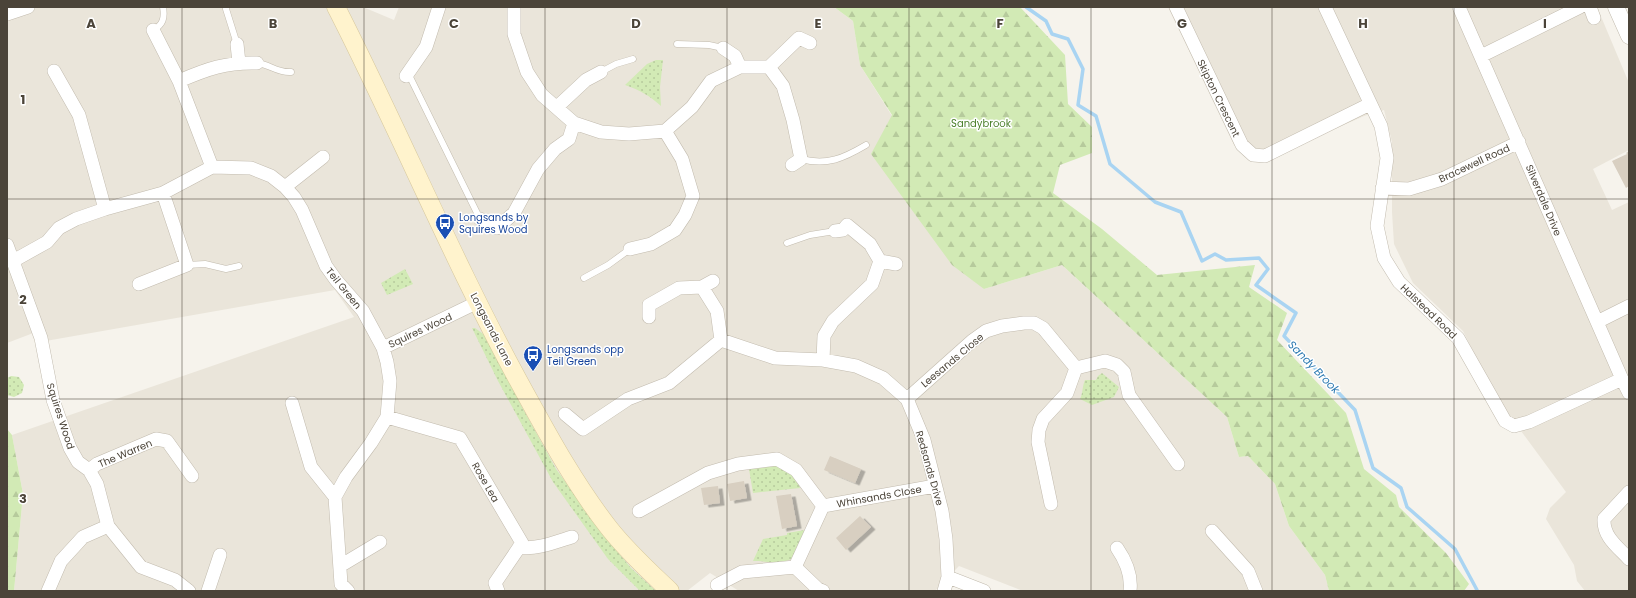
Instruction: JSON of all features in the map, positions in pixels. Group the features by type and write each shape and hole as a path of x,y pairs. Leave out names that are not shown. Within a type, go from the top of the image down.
{"main road":[{"path":"336,7 353,40"},
{"path":"347,7 353,40"},
{"name":"Longsands Lane","path":"353,40 497,341 566,465 585,495 610,529 639,562 670,591"}],"street":[{"path":"7,14 28,7"},
{"path":"407,75 426,47 439,7"},
{"path":"514,7 514,34 526,72 542,95 574,123 601,132 629,134 665,131 692,107 711,81 740,67 769,67 799,38 810,42"},
{"name":"Skipton Crescent","path":"1176,7 1242,145 1253,155 1265,156 1370,104"},
{"name":"Halstead Road","path":"1325,7 1381,126 1387,158 1377,226 1384,258 1399,282 1458,338 1505,421 1514,426 1529,422 1622,379"},
{"name":"Silverdale Drive","path":"1459,7 1629,392"},
{"path":"1481,56 1580,7"},
{"path":"1616,7 1629,36"},
{"path":"13,261 47,242 59,228 67,223 104,209 163,193 212,166 179,81 153,30"},
{"path":"237,44 239,62"},
{"path":"723,48 735,56 740,67"},
{"path":"179,81 207,69 239,62 257,63"},
{"path":"769,67 783,86 793,120 796,162"},
{"path":"54,71 79,115 104,209"},
{"path":"557,107 586,80 601,72"},
{"path":"480,219 497,228 514,213 538,169 555,149 569,139 574,123"},
{"path":"630,249 651,244 675,230 685,214 693,196 682,159 665,131"},
{"name":"Bracewell Road","path":"1382,188 1409,189 1442,180 1519,142"},
{"path":"285,186 323,157"},
{"name":"Teil Green","path":"212,166 251,168 271,176 285,186 302,210 326,266 363,311 383,348"},
{"path":"138,284 187,265 163,193"},
{"path":"835,231 842,230 847,225 870,244 880,261 896,264"},
{"name":"Squires Wood","path":"7,245 41,338 53,400 70,448 78,462 89,470 98,484 108,526 141,567 176,580 189,591"},
{"path":"823,360 824,336 833,321 872,284 880,261"},
{"path":"565,414 583,429 628,399 669,384 721,340 717,311 707,284 679,288 649,306 649,317"},
{"name":"Squires Wood","path":"335,497 346,477 387,417 390,381 383,348 478,302"},
{"path":"1597,322 1629,306"},
{"name":"Leesands Close","path":"907,399 972,341 986,331 1002,326 1034,323 1043,328 1076,368"},
{"name":"Redsands Drive","path":"721,340 775,358 823,360 856,366 883,378 907,399 924,440 942,511 946,539 948,577 944,591"},
{"path":"1051,504 1038,442 1039,430 1043,419 1067,393 1076,368 1105,362 1117,364 1124,372 1129,395 1178,464"},
{"path":"292,403 311,467 335,497 341,584 348,591"},
{"name":"Rose Lea","path":"387,417 460,438 522,543 519,547"},
{"name":"The Warren","path":"89,470 97,464 156,439 167,441 192,476"},
{"name":"Whinsands Close","path":"639,511 708,473 738,464 777,458 796,470 823,506"},
{"name":"Whinsands Close","path":"823,506 935,486"},
{"path":"1629,492 1604,519 1604,528 1609,538 1629,558"},
{"name":"Whinsands Close","path":"795,567 823,506"},
{"path":"48,591 61,561 83,537 108,526"},
{"path":"1212,531 1248,571 1256,591"},
{"path":"498,591 494,583 519,547 530,549 572,537"},
{"path":"340,566 380,542"},
{"path":"1116,548 1126,561 1131,584 1130,591"},
{"path":"208,591 220,556"},
{"path":"717,585 742,572 795,567 822,591"},
{"path":"948,577 984,591"}],"lane":[{"path":"153,30 160,27 163,22 163,7"},
{"path":"226,9 237,44"},
{"path":"677,44 709,45 723,48"},
{"path":"601,72 616,64 633,59"},
{"path":"257,63 263,63 280,72 290,72"},
{"path":"407,75 480,219"},
{"path":"796,162 831,161 851,154 866,145"},
{"path":"787,243 810,235 835,231"},
{"path":"584,278 608,265 630,249"},
{"path":"187,265 205,264 226,269 239,266"}],"shaded area":[{"path":"7,7 363,7 394,20 399,7 834,7 853,21 860,65 892,116 984,289 1062,265 1227,417 1239,457 1248,456 1275,484 1289,526 1325,575 1329,591 1023,591 959,566 935,591 739,591 710,573 687,591 14,591 23,494 12,435 354,317 335,290 40,342 36,332 7,343"},
{"path":"1168,7 1597,7 1629,83 1629,150 1593,169 1612,210 1629,202 1629,591 1585,591 1577,581 1574,565 1546,519 1550,508 1566,492 1496,397 1463,331 1413,283 1394,244 1392,212 1392,142 1384,110 1364,116 1268,159 1250,158 1234,145"}],"green space":[{"name":"Sandybrook","path":"834,7 1020,7 1065,55 1068,104 1092,127 1092,153 1060,165 1053,193 1102,229 1157,275 1255,265 1249,287 1287,313 1277,340 1346,413 1364,469 1396,495 1399,507 1446,553 1469,584 1464,591 1329,591 1325,575 1289,526 1275,484 1248,456 1239,457 1227,417 1062,265 984,289 952,265 871,154 892,115 860,65 853,21"},
{"path":"656,60 663,60 660,87 661,106 653,99 625,85 647,64"},
{"path":"405,269 413,284 387,295 381,283"},
{"path":"472,328 475,328 486,336 556,469 612,545 631,568 656,591 640,591 608,559 553,482 498,381"},
{"path":"1102,373 1119,387 1114,397 1092,405 1080,399 1085,380 1096,380"},
{"path":"11,376 19,377 24,385 22,393 14,397 7,395 7,378"},
{"path":"7,429 12,435 23,494 14,591 7,591"},
{"path":"781,465 798,481 800,488 753,493 749,469"},
{"path":"805,530 808,532 794,557 780,562 753,561 763,539"}],"building":[{"path":"1629,151 1629,186 1626,188 1612,161 1627,154 1626,153"},
{"path":"830,456 861,469 855,483 824,470"},
{"path":"744,481 747,498 730,501 727,484"},
{"path":"718,486 720,503 704,505 701,488"},
{"path":"791,494 797,526 782,529 776,496"},
{"path":"860,516 871,527 846,550 836,538"}],"waterway":[{"name":"Sandy Brook","path":"1026,7 1046,21 1052,34 1068,39 1083,69 1078,105 1096,116 1110,164 1155,202 1181,212 1202,261 1215,254 1226,260 1259,258 1268,269 1256,285 1296,313 1284,336 1355,410 1373,468 1401,488 1407,507 1455,549 1477,590 1476,591"}],"place":[{"name":"Longsands by Squires Wood","path":"445,240"},
{"name":"Longsands opp Teil Green","path":"533,372"}]}
